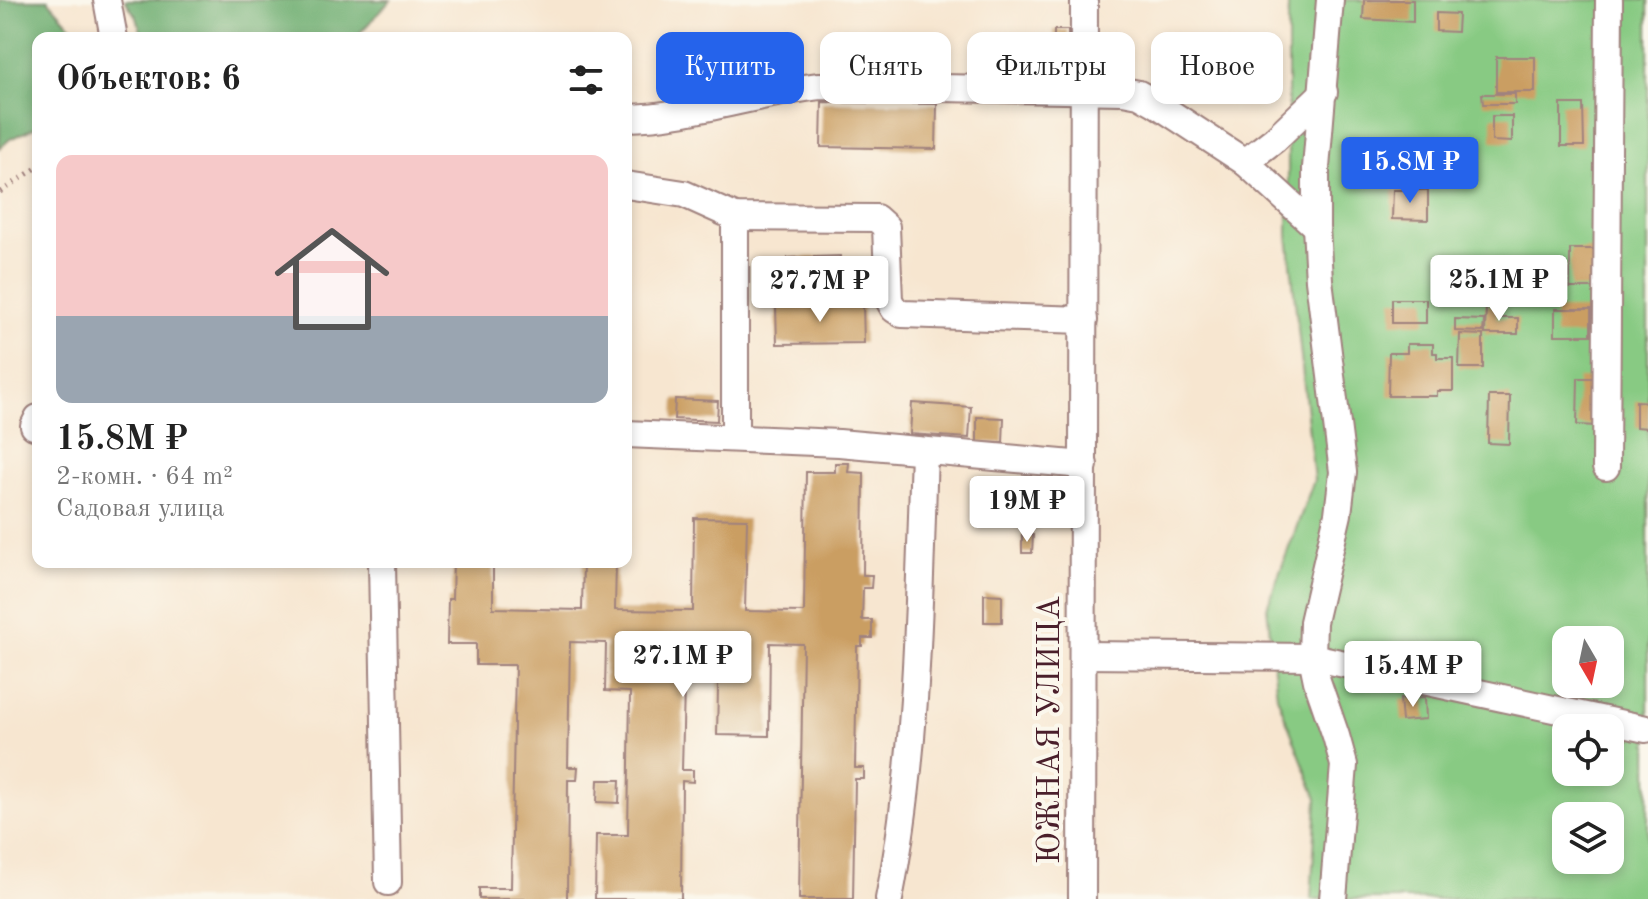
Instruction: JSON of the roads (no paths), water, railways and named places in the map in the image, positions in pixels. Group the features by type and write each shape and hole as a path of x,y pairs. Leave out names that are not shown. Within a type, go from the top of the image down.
{"street":[{"path":"107,0 113,32"},
{"name":"ЮЖНАЯ УЛИЦА","path":"1084,0 1084,32"},
{"path":"1330,0 1316,168 1316,227 1319,280 1343,472 1338,514 1313,622 1312,657 1344,765 1333,899"},
{"path":"1606,467 1609,0"},
{"path":"632,117 690,112 779,90 820,86 967,89"},
{"path":"1245,162 1324,92"},
{"path":"1135,93 1245,162 1316,227"},
{"name":"ЮЖНАЯ УЛИЦА","path":"1082,899 1084,104"},
{"path":"632,186 684,194 735,217 876,218 886,227 889,300 894,309 902,314 1084,320"},
{"path":"735,217 735,437"},
{"path":"632,434 839,443 1084,465"},
{"path":"889,899 905,796 917,657 924,452"},
{"path":"382,568 388,882"},
{"path":"1083,655 1312,657 1646,729"}]}
